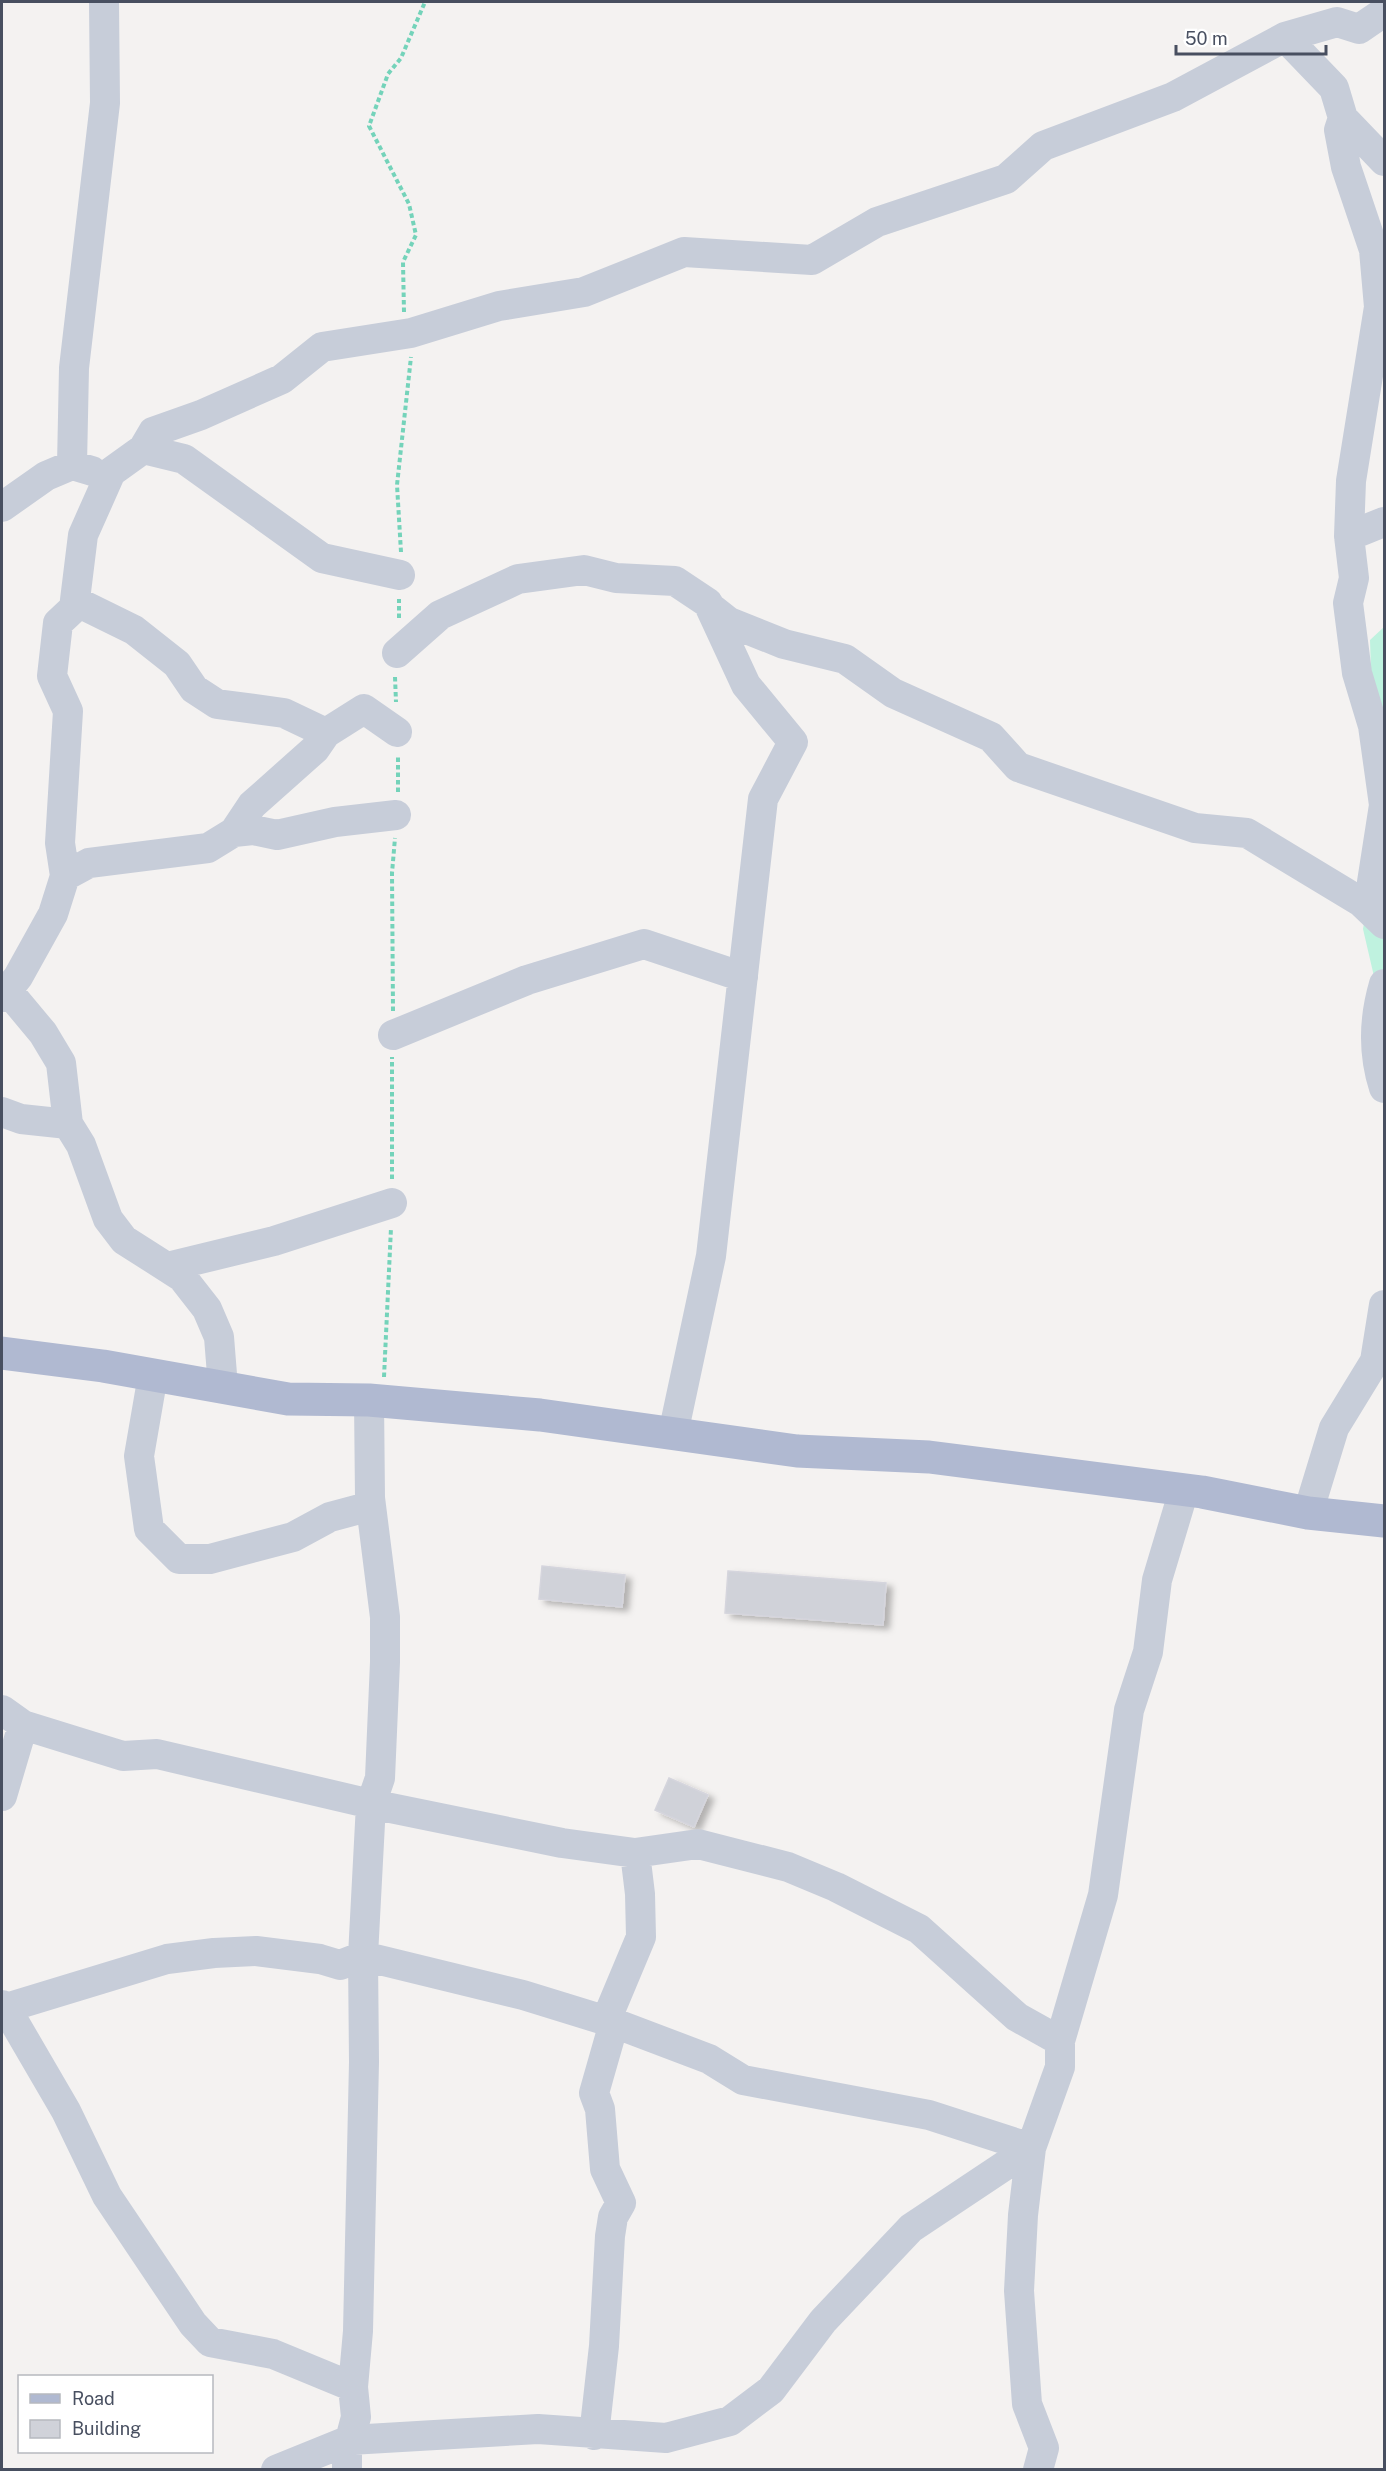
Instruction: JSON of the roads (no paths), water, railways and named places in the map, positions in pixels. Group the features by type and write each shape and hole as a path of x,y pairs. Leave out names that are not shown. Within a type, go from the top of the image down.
{"main road":[{"path":"2,1353 103,1366 288,1399 376,1401 540,1415 797,1451 929,1457 1184,1490 1308,1513 1384,1521"}],"street":[{"path":"72,465 74,368 105,103 104,2"},
{"path":"223,1387 219,1336 207,1309 182,1277 124,1240 108,1219 81,1145 68,1124 61,1064 43,1033 4,993 18,977 53,914 65,876 60,843 68,711 52,676 58,623 74,608 83,535 111,472 143,449 153,432 201,415 282,379 322,347 411,333 499,306 584,292 684,252 812,260 877,222 1006,178 1043,146 1173,97 1285,38 1337,22 1359,29 1384,12"},
{"path":"1285,38 1334,88 1343,118 1384,161"},
{"path":"1343,118 1339,130 1346,167 1374,250 1379,307 1351,481 1348,536 1354,578 1348,603 1357,673 1373,726 1384,805 1372,882 1384,923"},
{"path":"143,449 184,459 322,558 400,575"},
{"path":"2,507 46,476 72,465 109,476"},
{"path":"1348,536 1384,522"},
{"path":"397,653 440,615 518,579 584,570 616,578 675,581 708,603 746,685 793,742 763,799 711,1256 673,1434"},
{"path":"75,601 134,630 177,664 194,689 217,704 284,713 326,734"},
{"path":"710,607 729,622 784,644 845,659 893,693 991,737 1018,767 1195,828 1247,833 1361,902 1384,923"},
{"path":"65,876 89,863 208,848 234,832 252,805 315,749 326,734 364,709 397,732"},
{"path":"234,832 253,830 277,835 335,822 396,815"},
{"path":"393,1035 527,980 644,944 743,977"},
{"path":"1384,984 1377,1010 1377,1066 1384,1088"},
{"path":"2,1112 21,1119 68,1124"},
{"path":"167,1268 274,1241 392,1203"},
{"path":"1308,1513 1334,1428 1375,1361 1384,1305"},
{"path":"153,1375 139,1456 146,1508 149,1529 179,1559 210,1559 293,1538 330,1517 372,1506"},
{"path":"347,2469 350,2440 356,2417 353,2387 358,2331 364,2062 363,1956 371,1804 380,1778 385,1662 385,1617 372,1506 376,1401"},
{"path":"1038,2469 1044,2448 1027,2404 1019,2291 1030,2148 1060,2067 1060,2041 1103,1895 1130,1710 1148,1652 1156,1580 1184,1490"},
{"path":"2,1796 13,1718 123,1755 157,1754 371,1804 562,1843 634,1852 698,1844 788,1867 836,1887 919,1929 1017,2017 1060,2041"},
{"path":"594,2435 604,2346 612,2217 621,2203 605,2169 600,2109 594,2092 614,2023 610,2011 641,1937 640,1894 634,1852"},
{"path":"353,2387 273,2354 210,2343 193,2324 107,2196 66,2111 4,2007 167,1959 256,1951 320,1959 340,1965 363,1956 523,1995 614,2023 709,2059 743,2080 928,2115 1030,2148"},
{"path":"276,2469 350,2440 538,2429 594,2435 666,2438 730,2421 771,2390 823,2321 911,2228 1030,2148"}]}
